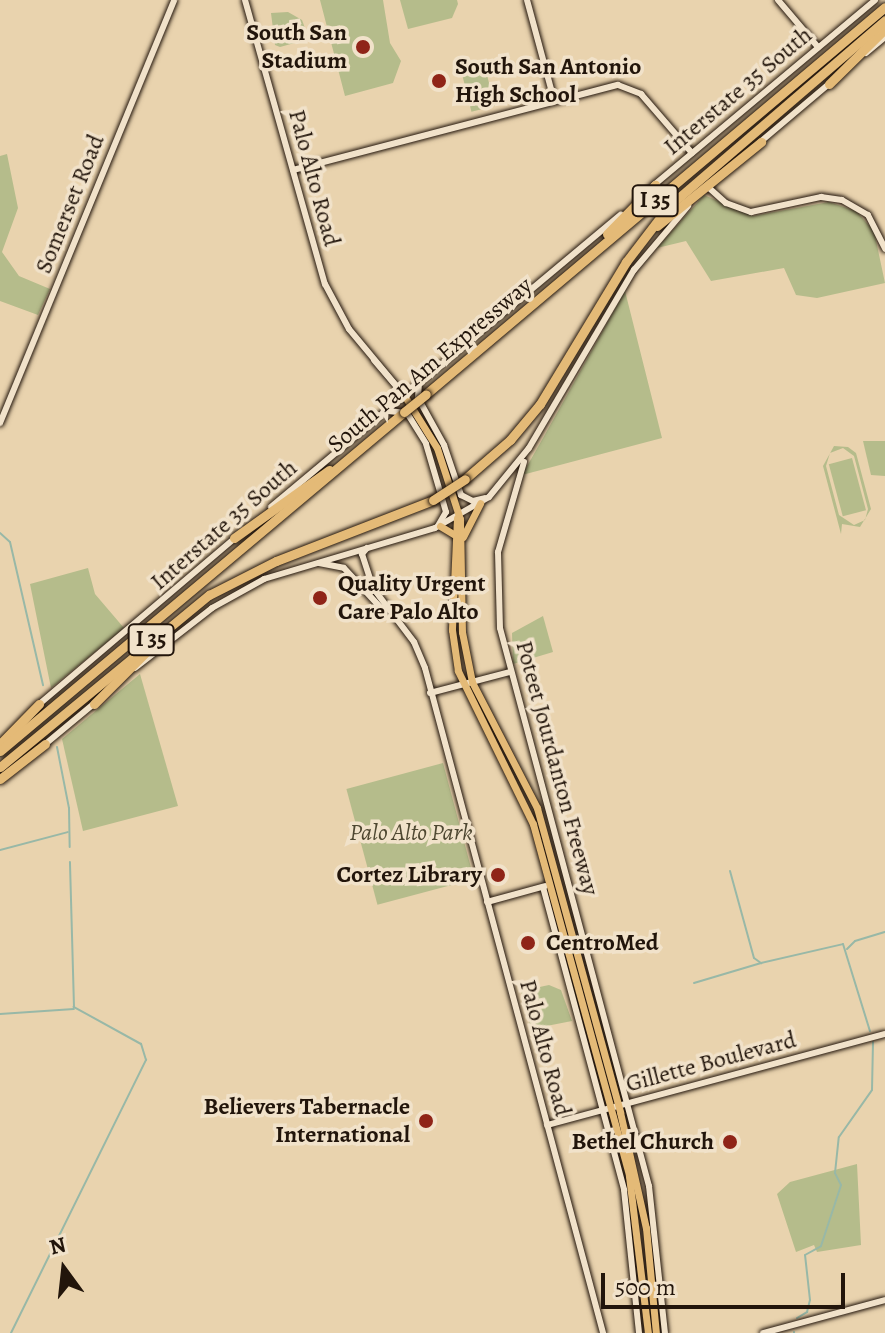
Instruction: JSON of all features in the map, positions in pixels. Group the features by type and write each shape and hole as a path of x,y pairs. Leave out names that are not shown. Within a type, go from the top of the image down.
{"highway":[{"name":"South Pan Am Expressway","path":"0,751 885,7"},
{"name":"I 35","path":"0,767 175,620 234,580 433,500 465,479 510,440 558,377 631,255 688,186 885,20"},
{"path":"829,84 885,29"},
{"path":"631,255 680,206 761,142"},
{"path":"560,281 655,185"},
{"path":"234,538 404,412"},
{"path":"94,704 161,637 234,580"},
{"path":"0,744 39,704"},
{"path":"0,781 45,744"}],"main road":[{"name":"Somerset Road","path":"0,423 174,0"},
{"name":"Palo Alto Road","path":"245,0 320,270 342,317"},
{"path":"527,0 554,100"},
{"path":"778,0 818,47"},
{"name":"Interstate 35 South","path":"0,737 875,0"},
{"path":"45,744 171,638 232,595 308,564 438,527 489,497 529,448 634,270 708,187 885,37"},
{"path":"293,170 554,100 625,86 644,98 692,153"},
{"path":"708,187 726,203 751,212 821,197 842,200 868,215 885,249"},
{"name":"Poteet Jourdanton Freeway","path":"342,317 404,395 437,448 457,518 467,684 531,792 615,1106 638,1223 648,1333"},
{"path":"393,404 397,387 418,385 418,398 444,445 461,495 473,501 489,497"},
{"path":"383,413 402,409 426,444 446,512 438,527"},
{"name":"Poteet Jourdanton Freeway","path":"529,448 498,552 497,613 554,883 646,1228 656,1333"},
{"path":"438,527 459,537 480,503"},
{"name":"Palo Alto Road","path":"367,548 362,554 370,581 414,642 426,679 603,1333"},
{"name":"Palo Alto Road","path":"308,564 338,565 355,576 410,644 426,679"},
{"path":"430,693 510,672"},
{"path":"487,902 554,883"},
{"name":"Gillette Boulevard","path":"547,1125 885,1034"},
{"name":"Poteet Jourdanton Freeway","path":"615,1106 630,1221 639,1333"},
{"name":"Poteet Jourdanton Freeway","path":"615,1106 649,1186 665,1333"},
{"path":"763,1333 885,1300"}],"green space":[{"name":"South San Stadium","path":"320,0 383,0 390,43 401,61 393,83 345,96"},
{"path":"400,0 457,0 458,4 452,18 408,29"},
{"path":"288,12 302,20 309,39 280,47 275,45 271,13"},
{"path":"486,71 495,106 471,112 463,77"},
{"path":"7,154 18,208 2,252 19,276 50,289 38,315 0,301 0,156"},
{"path":"704,195 753,216 829,202 856,211 874,231 885,283 817,298 796,295 784,268 711,281 686,241 657,248"},
{"path":"625,291 662,438 522,475 543,438"},
{"path":"863,441 885,441 885,476 871,475"},
{"path":"834,446 848,447 856,453 871,509 866,518 868,509 854,456 843,448 830,453"},
{"path":"830,454 826,466 839,515 854,525 864,520 860,527 842,524 841,534 823,466"},
{"path":"852,458 866,510 843,516 829,464"},
{"path":"88,568 95,594 124,628 51,688 30,584"},
{"path":"543,616 553,652 513,664 512,633"},
{"path":"140,674 178,806 83,831 62,739"},
{"name":"Palo Alto Park","path":"443,763 474,879 377,905 346,789"},
{"path":"549,985 561,990 572,1021 531,1029 521,991"},
{"path":"857,1164 861,1245 817,1252 814,1245 796,1252 777,1194 790,1182"}],"waterway":[{"path":"0,533 10,542 43,685"},
{"path":"57,747 69,808 70,847"},
{"path":"0,850 68,832"},
{"path":"11,1333 146,1060 141,1044 74,1007 70,862"},
{"path":"730,871 754,958 761,963 843,944 870,1031"},
{"path":"847,949 855,941 885,932"},
{"path":"694,983 761,963"},
{"path":"0,1014 74,1009"},
{"path":"797,1318 807,1312 810,1300 805,1255 821,1246 841,1185 835,1173 839,1137 872,1090 873,1042"}],"place":[{"name":"South San Stadium","path":"363,47"},
{"name":"South San Antonio High School","path":"439,81"},
{"name":"Quality Urgent Care Palo Alto","path":"320,598"},
{"name":"Cortez Library","path":"498,875"},
{"name":"CentroMed","path":"528,943"},
{"name":"Believers Tabernacle International","path":"426,1121"},
{"name":"Bethel Church","path":"730,1142"}]}
